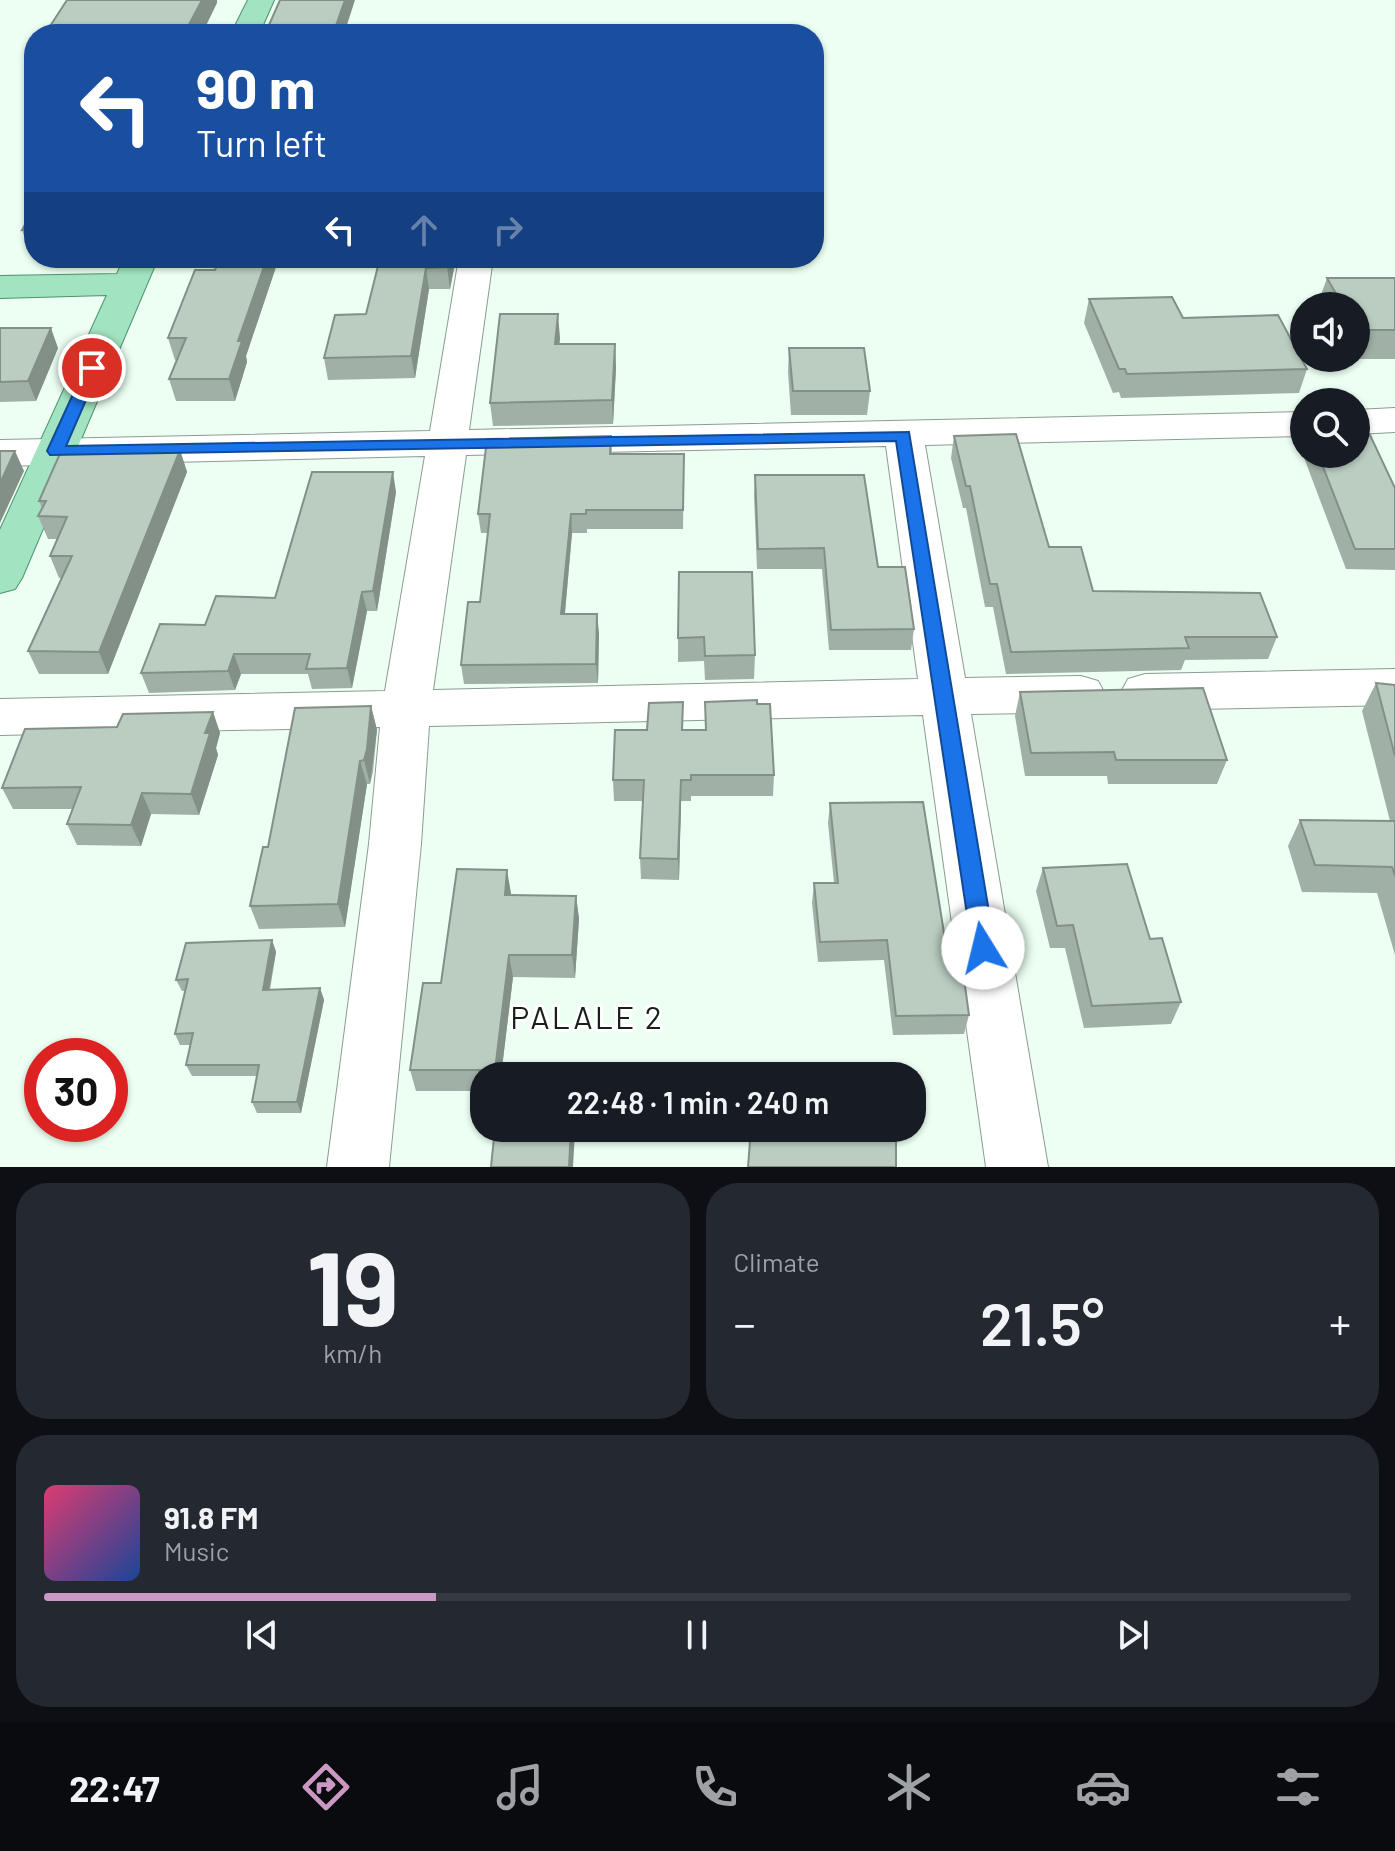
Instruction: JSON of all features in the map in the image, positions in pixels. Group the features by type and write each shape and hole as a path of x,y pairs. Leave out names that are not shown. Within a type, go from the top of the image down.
{"main road":[{"path":"250,24 261,0"},
{"path":"0,287 135,271"},
{"path":"0,578 135,271"}],"street":[{"path":"358,1167 395,844 406,710 474,268"},
{"path":"1370,421 1395,420"},
{"path":"0,453 1290,424"},
{"path":"904,435 1017,1167"},
{"path":"0,717 1395,687"}],"building":[{"path":"67,0 202,0 189,24 51,24"},
{"path":"280,0 345,0 337,24 269,24"},
{"path":"264,268 238,341 242,341 229,379 169,379 186,338 168,338 195,270"},
{"path":"378,268 426,268 411,356 324,358 335,315 366,314"},
{"path":"1327,278 1395,278 1395,330 1370,330 1370,292 1335,292"},
{"path":"1172,297 1183,318 1278,315 1290,337 1290,369 1127,374 1125,369 1119,369 1089,299"},
{"path":"500,314 558,314 555,344 615,344 612,400 490,403"},
{"path":"0,328 51,328 28,381 0,382"},
{"path":"789,348 864,348 870,391 793,391"},
{"path":"1016,434 1049,547 1081,547 1093,591 1260,593 1277,637 1185,637 1189,648 1011,652 997,584 990,584 970,486 966,486 954,436"},
{"path":"1370,435 1395,488 1395,549 1355,549 1323,468 1370,468"},
{"path":"611,436 610,454 684,454 683,510 586,510 586,514 571,514 561,614 597,614 596,664 461,665 468,602 480,602 490,514 478,514 487,439"},
{"path":"62,449 180,450 99,652 28,651 72,556 50,556 67,517 38,516 46,501 39,501"},
{"path":"0,451 15,451 0,483"},
{"path":"312,472 393,472 373,591 362,592 347,668 306,669 310,654 234,654 228,671 141,673 160,624 205,625 216,596 275,598"},
{"path":"755,475 864,475 878,567 905,567 914,629 831,630 824,548 758,549"},
{"path":"679,572 752,572 755,655 705,656 704,637 678,638"},
{"path":"1376,683 1395,685 1395,756"},
{"path":"1203,688 1227,760 1116,760 1114,752 1031,753 1020,692"},
{"path":"757,700 757,704 770,704 774,775 691,775 691,780 681,780 678,859 640,858 644,780 613,780 615,730 647,730 649,703 683,702 682,730 706,730 705,702"},
{"path":"371,706 367,749 364,760 360,761 338,904 250,906 263,847 268,847 295,708"},
{"path":"213,712 205,733 210,733 191,794 142,793 131,825 67,824 81,787 2,788 25,729 117,727 123,714"},
{"path":"923,802 949,964 962,964 969,1015 896,1016 887,940 820,942 814,883 838,883 830,803"},
{"path":"1300,820 1395,821 1395,876 1392,867 1315,865"},
{"path":"1127,864 1150,939 1162,938 1181,1002 1092,1006 1073,925 1057,926 1043,868"},
{"path":"457,869 507,870 505,895 576,896 572,955 509,955 496,1062 470,1062 470,1070 410,1070 423,983 441,983"},
{"path":"272,940 263,990 320,988 297,1102 252,1102 259,1065 186,1065 193,1033 175,1034 188,979 176,980 186,943"},
{"path":"494,1142 570,1142 569,1167 491,1167"},
{"path":"750,1142 896,1142 896,1167 748,1167"}],"district":[{"name":"PALALE 2","path":"587,1016"}],"route":[{"path":"92,368 56,451 904,435 983,948"}]}
